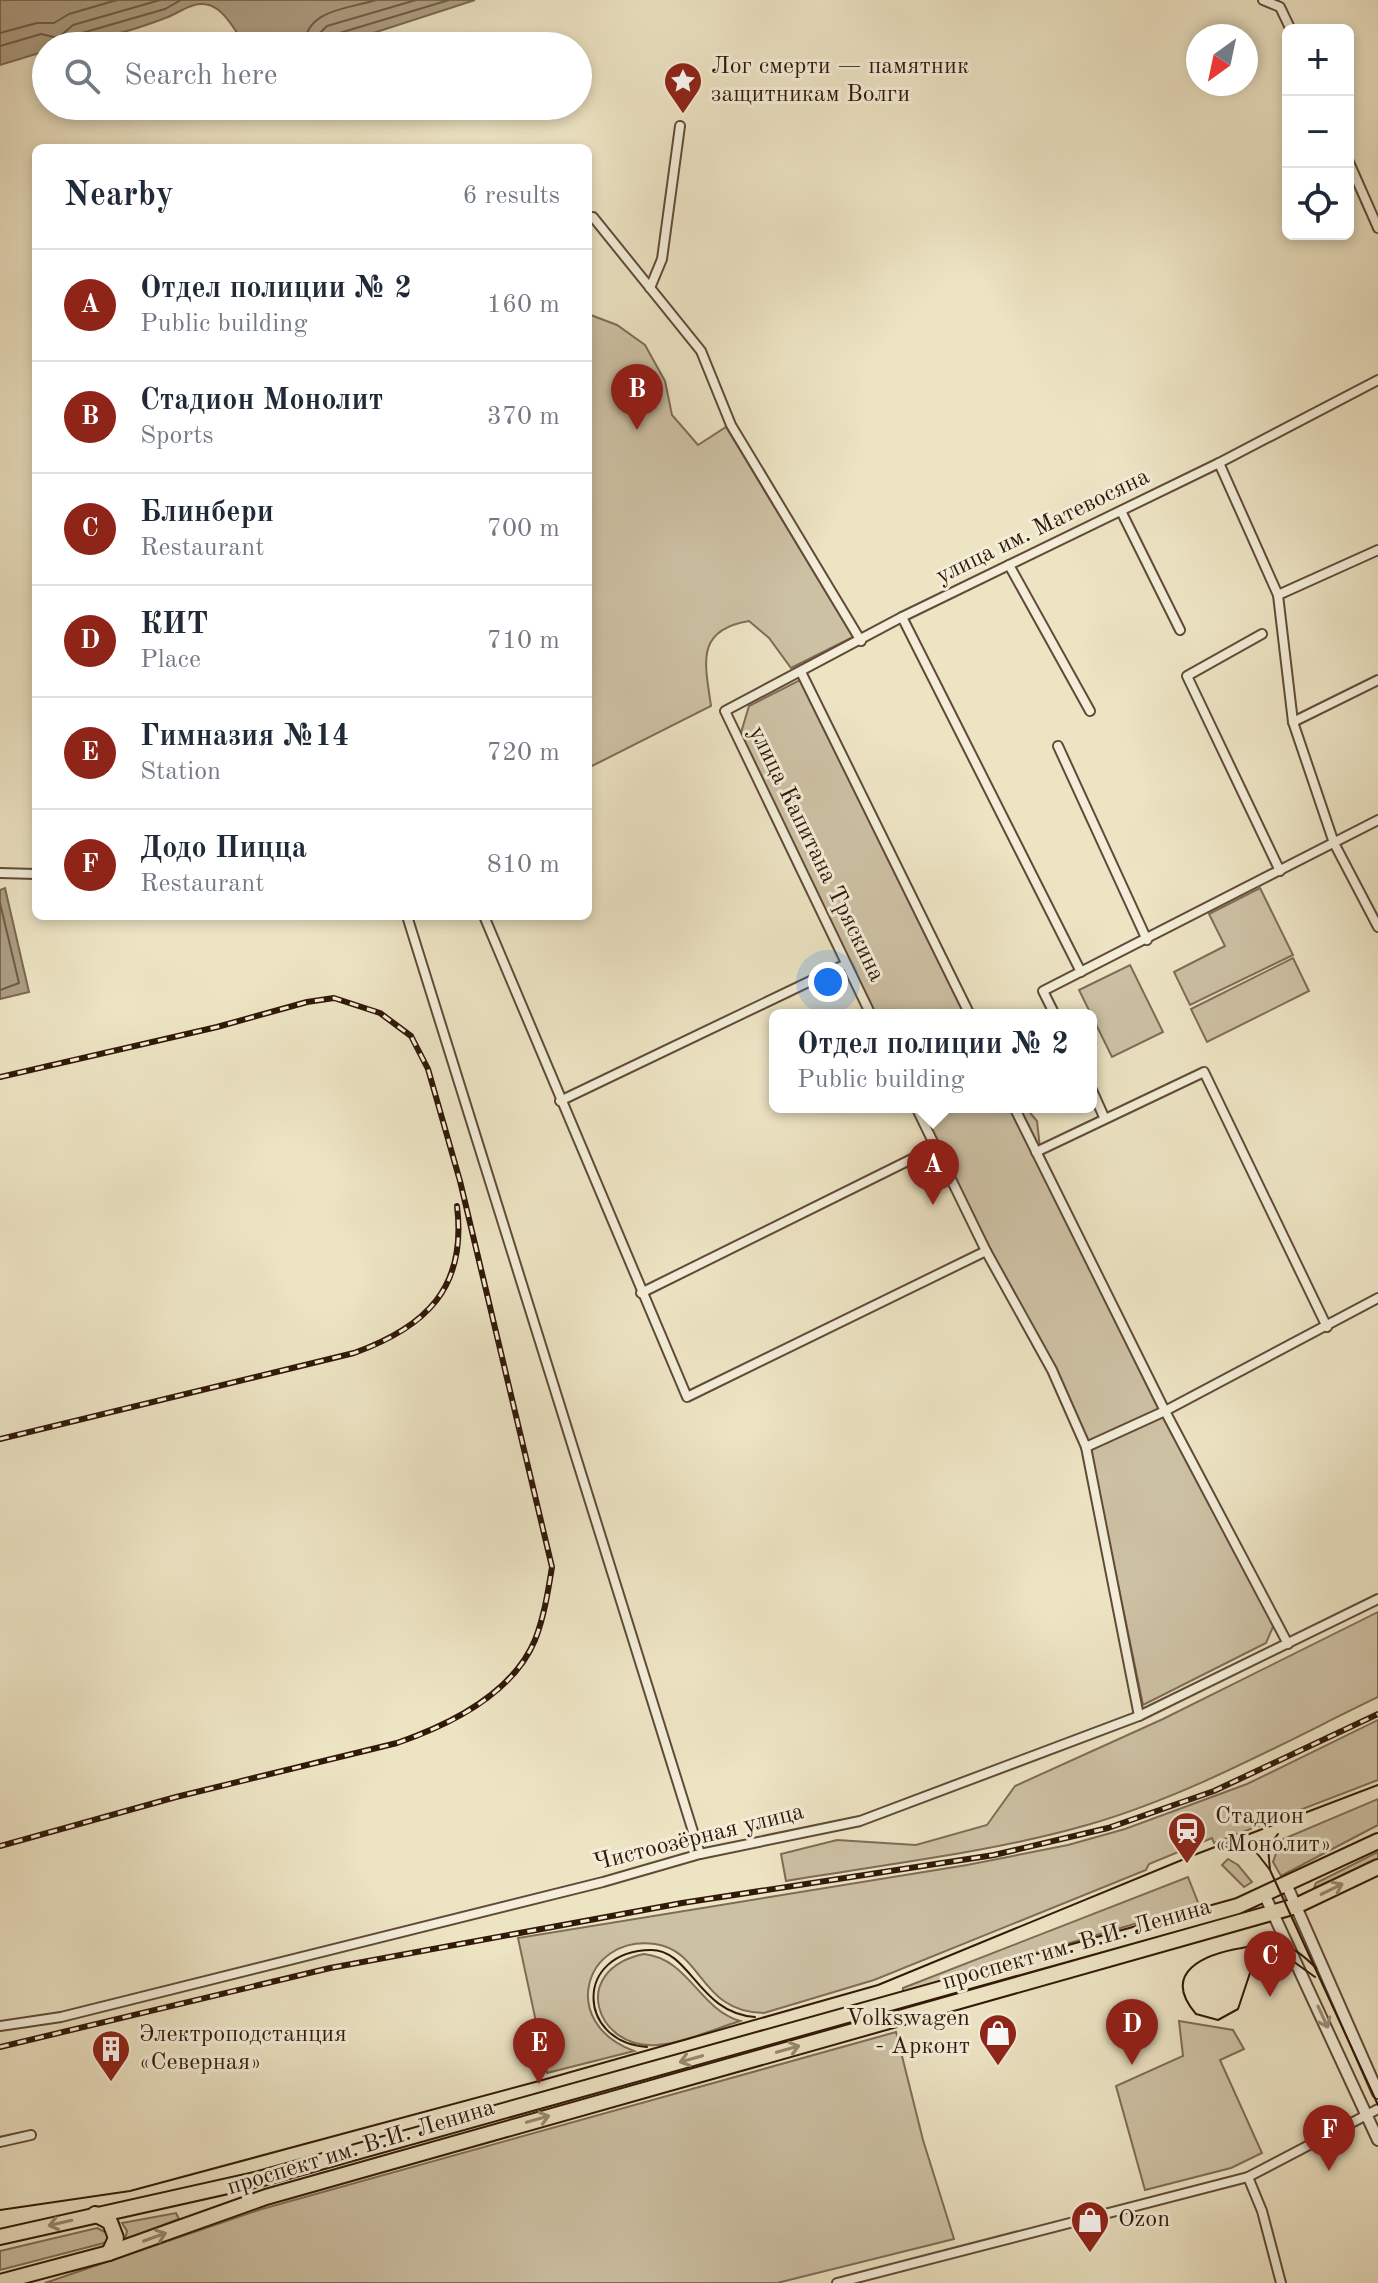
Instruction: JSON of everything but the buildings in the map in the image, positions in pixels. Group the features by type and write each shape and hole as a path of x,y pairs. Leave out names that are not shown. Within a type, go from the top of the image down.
{"main road":[{"name":"проспект им. В.И. Ленина","path":"0,2237 259,2179 1265,1896 1378,1841"},
{"name":"проспект им. В.И. Ленина","path":"0,2282 37,2278 266,2197 1296,1906 1378,1867"},
{"path":"95,2214 110,2222 116,2238 109,2253"}],"street":[{"path":"1263,0 1280,7 1288,24"},
{"path":"650,288 662,259 680,126"},
{"path":"1352,168 1378,228"},
{"path":"592,217 701,351 731,425 861,641"},
{"name":"улица им. Матевосяна","path":"725,711 902,617 1219,463 1378,380"},
{"path":"1219,463 1278,595 1293,722 1334,843 1378,927"},
{"path":"1121,511 1180,630"},
{"path":"1278,595 1378,550"},
{"path":"1009,565 1090,711"},
{"path":"902,617 1081,972"},
{"path":"1262,634 1187,676 1280,871"},
{"path":"801,672 967,1009"},
{"path":"1293,722 1378,680"},
{"name":"улица Капитана Тряскина","path":"725,711 868,1009"},
{"path":"1058,746 1147,940"},
{"path":"1052,1009 1043,991 1378,820"},
{"path":"0,873 32,874"},
{"path":"408,920 700,1854"},
{"path":"486,920 687,1397 986,1251"},
{"path":"560,1101 846,964"},
{"path":"1036,1152 1204,1072 1327,1327"},
{"path":"1097,1101 1104,1117"},
{"path":"919,1113 986,1251 1052,1370 1086,1447 1139,1716"},
{"path":"1017,1113 1165,1411 1288,1644"},
{"path":"641,1293 936,1147"},
{"path":"1086,1447 1165,1411 1378,1298"},
{"name":"Чистоозёрная улица","path":"0,2026 61,2017 603,1882 700,1854 860,1821 1139,1716 1378,1599"},
{"path":"1287,1886 1378,2093"},
{"path":"1265,1896 1373,2112 1378,2140"},
{"path":"837,2283 1248,2177 1373,2112"},
{"path":"0,2142 31,2135"},
{"path":"1248,2177 1262,2211 1281,2283"}],"shaded area":[{"path":"592,316 617,325 645,345 665,381 672,415 698,445 726,427 853,637 791,668 769,638 749,621 732,625 719,632 708,651 706,663 711,706 592,766"},
{"path":"800,680 964,1009 871,1009 740,736 749,706"},
{"path":"1260,888 1293,955 1190,1005 1174,972 1225,946 1209,914"},
{"path":"1293,958 1309,991 1207,1042 1191,1009"},
{"path":"1130,965 1163,1032 1112,1057 1097,1027 1097,1009 1088,1009 1079,990"},
{"path":"922,1113 1030,1113 1037,1121 1040,1148 1162,1407 1275,1622 1266,1643 1143,1705 1089,1445"},
{"path":"1378,1612 1378,1697 1198,1784 1125,1813 1050,1835 975,1851 786,1881 781,1854 837,1840 916,1845 987,1825 1015,1786 1163,1719"},
{"path":"1378,1720 1378,1780 1214,1843 1212,1838 1149,1864 1146,1870 874,1980 764,2013 743,2010 726,2003 684,1958 671,1949 655,1944 631,1945 611,1953 597,1967 589,1984 589,2002 595,2021 610,2038 634,2051 547,2073 518,1938 967,1865 1068,1845 1125,1829 1247,1784"},
{"path":"1378,1799 1378,1825 1281,1876 1273,1862 1281,1840"},
{"path":"1378,1852 1378,1862 1314,1888 1316,1883"},
{"path":"1228,1859 1238,1865 1252,1882 1244,1887 1222,1865"},
{"path":"1188,1877 1199,1905 903,1992 903,1988"},
{"path":"644,1954 672,1965 714,2006 740,2021 667,2044 636,2043 619,2035 606,2023 599,2007 599,1991 605,1976 620,1963"},
{"path":"1179,2021 1233,2030 1244,2049 1220,2060 1262,2153 1231,2168 1145,2190 1116,2086 1183,2056"},
{"path":"896,2032 923,2140 954,2239 777,2283 45,2283 262,2209"},
{"path":"176,2213 179,2219 125,2240 127,2231 122,2223"},
{"path":"97,2228 107,2233 108,2242 0,2270 0,2251"}],"water":[{"path":"0,0 475,0 376,32 237,32 221,12 209,5 198,4 124,32 32,32 32,55 0,65"},
{"path":"5,888 29,992 0,999 0,890"}],"tram line":[{"path":"0,2210 130,2191 539,2081 878,1985 1194,1855 1378,1785"},
{"path":"1270,1870 1268,1847 1278,1834"},
{"path":"1225,1847 1256,1852 1270,1870 1378,2105"},
{"path":"1315,1977 1290,1959 1265,1956 1253,1964 1238,2009 1218,2020 1196,2014 1186,1999 1183,1987 1185,1976 1202,1960 1265,1943 1290,1948 1316,1968"},
{"path":"647,2047 624,2041 607,2030 597,2014 594,1997 597,1980 608,1965 626,1954 651,1950 665,1953 676,1960 720,2005 755,2017"}],"railway":[{"path":"0,1077 334,998 380,1013 411,1036 428,1069 460,1181 552,1567 541,1622 525,1659 495,1692 457,1717 397,1743 176,1797 0,1846"},
{"path":"0,1439 354,1353 380,1343 421,1317 448,1282 458,1235 457,1206"},
{"path":"0,2047 330,1968 682,1903 994,1855 1108,1828 1214,1791 1378,1714"}],"place":[{"name":"Лог смерти — памятник защитникам Волги","path":"683,115"},
{"name":"Стадион Монолит","path":"637,430"},
{"name":"Отдел полиции № 2","path":"933,1205"},
{"name":"Стадион «Монолит»","path":"1187,1865"},
{"name":"Блинбери","path":"1270,1997"},
{"name":"КИТ","path":"1132,2065"},
{"name":"Volkswagen - Арконт","path":"998,2067"},
{"name":"Электроподстанция «Северная»","path":"111,2083"},
{"name":"Гимназия №14","path":"539,2084"},
{"name":"Додо Пицца","path":"1329,2171"},
{"name":"Ozon","path":"1090,2254"}]}
